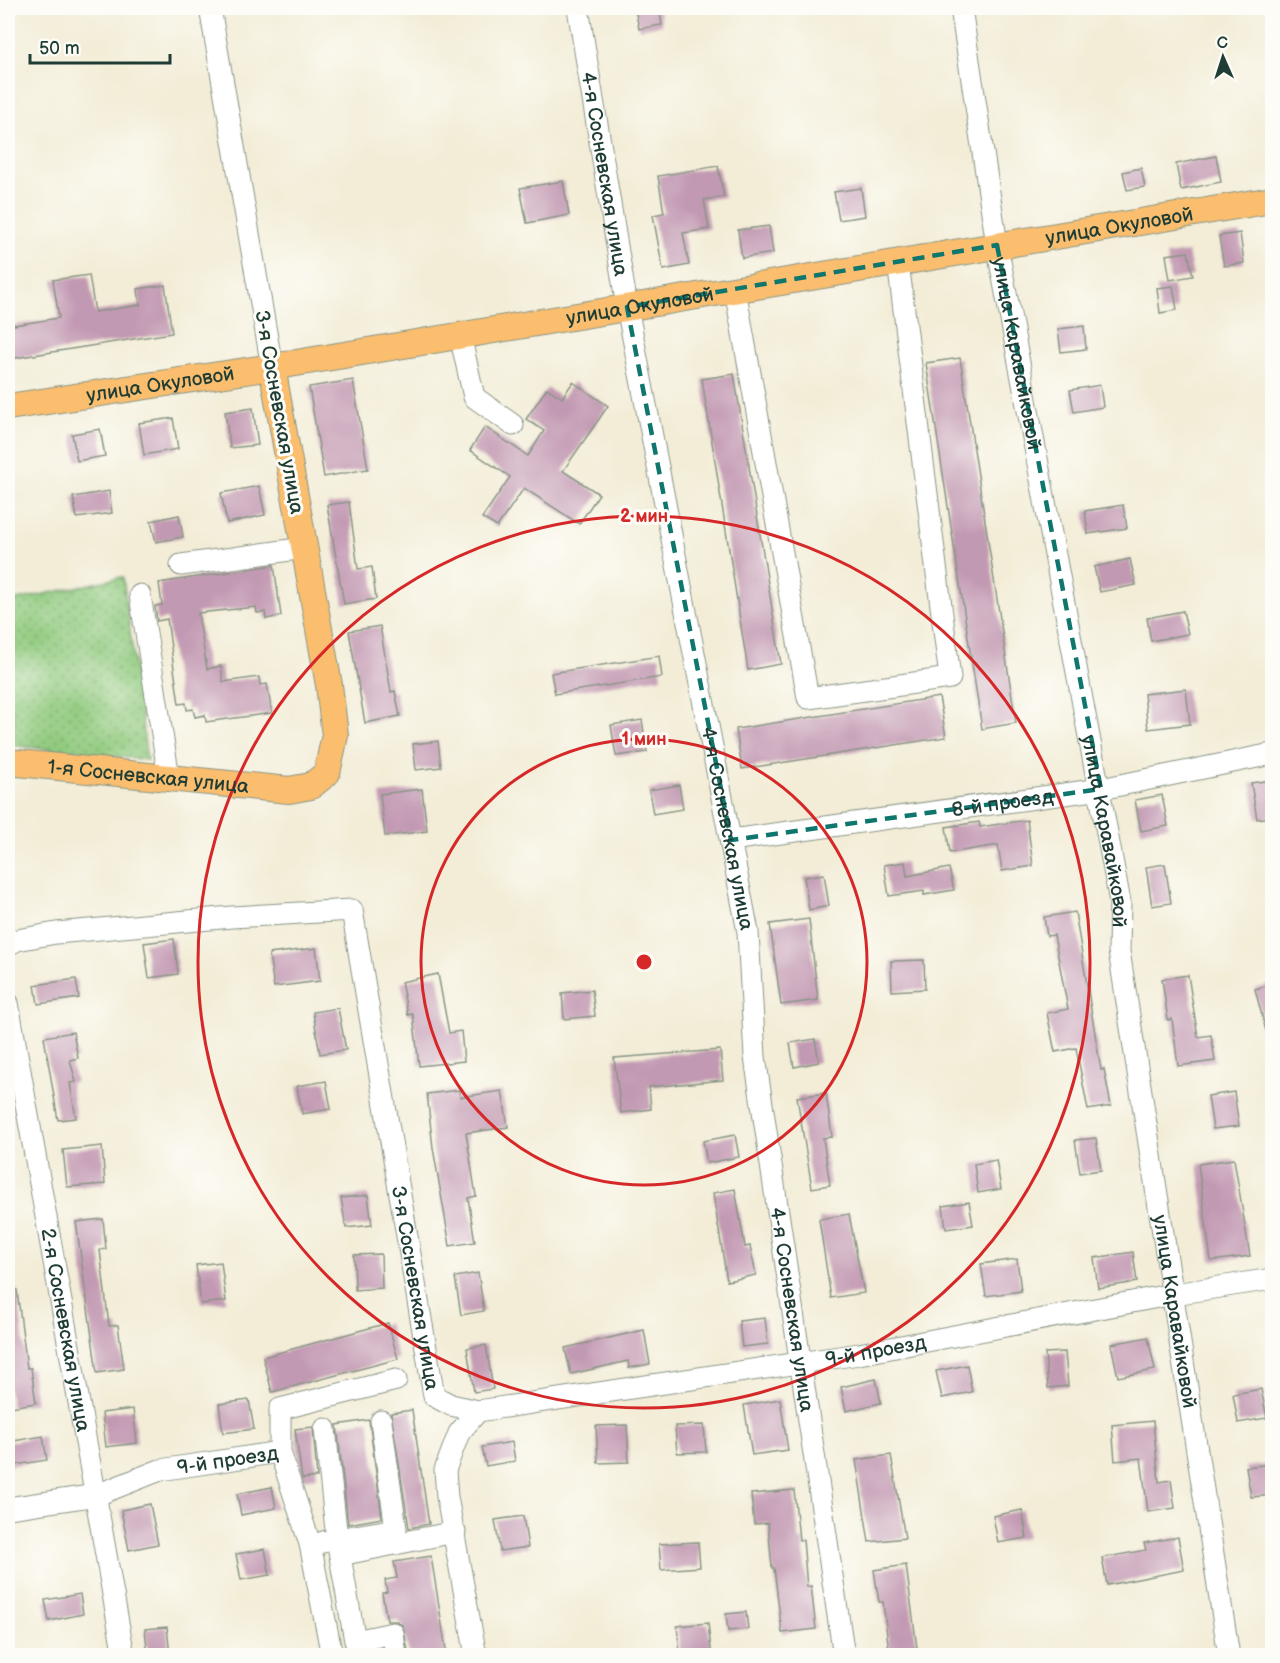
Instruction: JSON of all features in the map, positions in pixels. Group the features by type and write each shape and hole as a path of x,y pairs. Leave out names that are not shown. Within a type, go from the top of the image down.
{"main road":[{"name":"улица Окуловой","path":"8,407 272,367 1272,200"},
{"name":"3-я Сосневская улица","path":"272,367 334,735 327,773 311,786 289,790"},
{"name":"1-я Сосневская улица","path":"8,762 289,790"}],"street":[{"name":"3-я Сосневская улица","path":"210,8 272,367"},
{"name":"4-я Сосневская улица","path":"578,8 627,307 748,932 755,1057 844,1656"},
{"name":"улица Каравайковой","path":"961,8 997,245 1101,789 1120,902 1119,951 1229,1656"},
{"path":"735,289 808,698 950,678 898,262"},
{"path":"460,335 474,397 513,425"},
{"path":"181,565 304,548"},
{"path":"140,595 169,778"},
{"name":"8-й проезд","path":"731,840 1101,789 1272,754"},
{"name":"3-я Сосневская улица","path":"8,945 17,940 57,933 232,916 352,910 434,1395 451,1405 478,1411"},
{"name":"2-я Сосневская улица","path":"8,1003 97,1495 123,1656"},
{"name":"9-й проезд","path":"478,1411 801,1363 1174,1294 1272,1279"},
{"path":"280,1452 280,1409 396,1380"},
{"path":"476,1656 447,1497 445,1470 459,1433 478,1411"},
{"path":"338,1547 396,1529 381,1421"},
{"path":"325,1429 338,1547 355,1641 393,1633 396,1656"},
{"name":"9-й проезд","path":"8,1508 97,1495 160,1470 280,1452 310,1544 332,1656"},
{"path":"310,1544 338,1547 455,1533"}],"highlighted area":[{"path":"997,245 1101,789 731,840 627,307"}],"green space":[{"path":"123,577 147,760 8,745 8,602"}],"building":[{"path":"635,8 659,8 662,25 639,29"},
{"path":"1216,156 1221,182 1181,190 1176,164"},
{"path":"718,166 724,197 704,200 709,229 683,233 689,265 663,270 653,215 664,213 658,176"},
{"path":"1141,168 1145,187 1127,190 1123,172"},
{"path":"563,181 569,215 527,223 520,188"},
{"path":"861,188 865,216 839,220 834,192"},
{"path":"769,226 773,253 742,258 738,230"},
{"path":"1240,233 1244,263 1224,266 1219,236"},
{"path":"1188,252 1193,276 1170,280 1166,255"},
{"path":"89,275 95,312 140,305 138,289 165,285 172,333 8,359 8,326 59,318 53,280"},
{"path":"1173,286 1177,310 1160,313 1157,288"},
{"path":"1084,326 1086,349 1061,352 1058,329"},
{"path":"960,358 1016,723 982,729 926,363"},
{"path":"734,374 781,664 748,670 702,379"},
{"path":"353,380 368,469 324,477 309,387"},
{"path":"573,382 608,406 563,471 599,494 579,524 524,488 497,527 482,518 510,477 470,450 485,427 528,456 544,431 526,419 547,388 562,398"},
{"path":"1100,385 1103,407 1074,412 1070,390"},
{"path":"253,408 258,445 230,448 225,412"},
{"path":"173,418 178,449 144,455 139,423"},
{"path":"100,429 105,456 77,461 72,434"},
{"path":"259,486 265,515 227,523 221,493"},
{"path":"109,491 112,513 77,518 73,497"},
{"path":"349,502 358,569 372,567 376,599 344,604 327,505"},
{"path":"1123,505 1127,528 1088,534 1085,511"},
{"path":"179,515 183,537 156,542 151,521"},
{"path":"1130,559 1136,585 1100,592 1094,567"},
{"path":"274,565 281,616 266,619 265,612 257,613 256,607 198,613 207,669 221,666 223,682 259,677 260,685 267,684 272,713 206,722 205,715 195,717 193,709 187,710 186,703 179,704 167,619 157,621 155,606 162,605 159,583"},
{"path":"1183,611 1188,634 1151,641 1147,618"},
{"path":"380,626 391,692 395,691 400,716 365,723 349,631"},
{"path":"659,656 662,677 555,694 551,673"},
{"path":"1186,689 1190,724 1148,729 1144,694"},
{"path":"939,697 946,737 742,769 736,729"},
{"path":"642,720 647,752 616,756 611,725"},
{"path":"438,741 441,767 416,770 413,744"},
{"path":"1272,780 1272,817 1257,819 1251,783"},
{"path":"679,785 683,809 653,814 649,790"},
{"path":"422,789 427,831 385,836 380,794"},
{"path":"1162,795 1168,826 1141,831 1135,800"},
{"path":"1027,820 1033,866 1002,871 998,845 950,853 946,827 979,822 980,827"},
{"path":"905,862 907,876 949,868 954,890 924,895 924,891 889,896 884,865"},
{"path":"1165,864 1171,903 1152,906 1146,867"},
{"path":"824,874 829,906 809,910 804,877"},
{"path":"1075,912 1101,1070 1104,1069 1111,1106 1088,1110 1076,1048 1055,1052 1047,1013 1068,1009 1054,935 1047,936 1044,917"},
{"path":"809,919 818,1000 781,1005 770,924"},
{"path":"174,939 178,974 149,978 144,943"},
{"path":"316,948 320,981 274,987 269,954"},
{"path":"924,960 925,989 892,991 891,961"},
{"path":"438,974 449,1033 461,1031 464,1061 419,1066 413,1014 408,1015 401,982"},
{"path":"1188,975 1198,1037 1211,1035 1215,1061 1178,1066 1172,1019 1168,1020 1162,979"},
{"path":"76,979 79,998 38,1004 35,985"},
{"path":"1272,984 1272,1034 1267,1035 1255,989"},
{"path":"592,990 595,1016 564,1019 562,993"},
{"path":"338,1008 346,1050 320,1054 313,1012"},
{"path":"73,1032 78,1058 70,1060 76,1082 70,1083 76,1118 58,1120 44,1037"},
{"path":"815,1039 819,1062 794,1067 790,1043"},
{"path":"720,1050 723,1080 649,1087 651,1109 621,1113 614,1058"},
{"path":"326,1081 331,1109 302,1114 297,1086"},
{"path":"459,1090 460,1097 502,1091 508,1127 466,1133 476,1196 468,1198 475,1242 450,1246 433,1148 427,1094"},
{"path":"1234,1092 1239,1126 1213,1129 1208,1096"},
{"path":"826,1093 832,1137 823,1138 830,1185 812,1188 797,1097"},
{"path":"735,1135 739,1157 707,1163 703,1141"},
{"path":"1096,1138 1101,1170 1080,1173 1075,1140"},
{"path":"102,1146 105,1184 67,1187 63,1150"},
{"path":"1234,1159 1250,1256 1211,1261 1198,1164"},
{"path":"996,1160 1001,1189 978,1193 974,1164"},
{"path":"735,1189 745,1247 750,1246 756,1275 727,1281 713,1193"},
{"path":"368,1195 372,1225 346,1228 341,1198"},
{"path":"969,1202 973,1225 946,1229 943,1206"},
{"path":"849,1214 864,1293 831,1298 819,1219"},
{"path":"103,1219 106,1249 100,1250 109,1326 118,1325 124,1369 97,1373 76,1222"},
{"path":"1133,1252 1137,1282 1098,1288 1094,1258"},
{"path":"381,1254 382,1288 355,1290 354,1255"},
{"path":"1017,1259 1021,1291 986,1296 981,1264"},
{"path":"221,1262 226,1301 201,1304 196,1265"},
{"path":"478,1273 484,1311 461,1315 455,1277"},
{"path":"17,1290 27,1368 31,1368 36,1403 11,1407 8,1384 8,1291"},
{"path":"765,1318 768,1344 742,1347 739,1321"},
{"path":"388,1323 398,1359 272,1392 263,1357"},
{"path":"644,1330 650,1364 629,1368 628,1361 571,1374 565,1348"},
{"path":"1148,1337 1155,1370 1118,1377 1111,1344"},
{"path":"486,1345 493,1389 474,1392 467,1348"},
{"path":"1065,1352 1068,1386 1048,1388 1045,1353"},
{"path":"967,1365 972,1392 942,1398 936,1371"},
{"path":"876,1379 881,1403 846,1411 841,1387"},
{"path":"1261,1389 1267,1418 1238,1423 1233,1394"},
{"path":"780,1399 788,1450 752,1455 744,1405"},
{"path":"249,1400 254,1429 223,1433 219,1404"},
{"path":"133,1409 137,1443 106,1447 102,1413"},
{"path":"412,1410 429,1524 409,1528 391,1413"},
{"path":"369,1420 382,1518 348,1524 337,1425"},
{"path":"1153,1421 1159,1482 1171,1480 1175,1508 1148,1512 1141,1458 1115,1461 1112,1425"},
{"path":"627,1425 629,1462 598,1463 596,1426"},
{"path":"704,1425 706,1452 677,1453 675,1426"},
{"path":"313,1427 317,1477 302,1479 295,1429"},
{"path":"43,1436 47,1460 9,1466 8,1442"},
{"path":"512,1442 515,1461 486,1466 482,1447"},
{"path":"891,1455 905,1538 869,1542 856,1460"},
{"path":"1272,1464 1272,1495 1251,1497 1246,1467"},
{"path":"272,1487 276,1508 241,1515 237,1494"},
{"path":"794,1490 799,1540 803,1540 807,1587 811,1586 816,1629 782,1633 768,1523 754,1524 751,1494"},
{"path":"150,1504 158,1544 129,1550 121,1510"},
{"path":"1022,1510 1027,1538 998,1543 993,1516"},
{"path":"523,1516 528,1547 500,1551 495,1520"},
{"path":"1178,1537 1184,1570 1107,1585 1102,1558 1146,1550 1144,1543"},
{"path":"698,1542 700,1567 661,1570 659,1544"},
{"path":"265,1549 270,1575 241,1580 236,1554"},
{"path":"431,1556 447,1656 409,1656 403,1626 397,1621 387,1621 382,1593 387,1592 385,1580 397,1578 394,1562"},
{"path":"906,1565 917,1648 889,1651 883,1602 879,1602 874,1570"},
{"path":"80,1594 83,1614 49,1621 45,1600"},
{"path":"746,1612 748,1629 728,1631 726,1614"},
{"path":"708,1623 711,1651 680,1654 677,1626"},
{"path":"167,1627 170,1656 148,1656 145,1629"}]}
